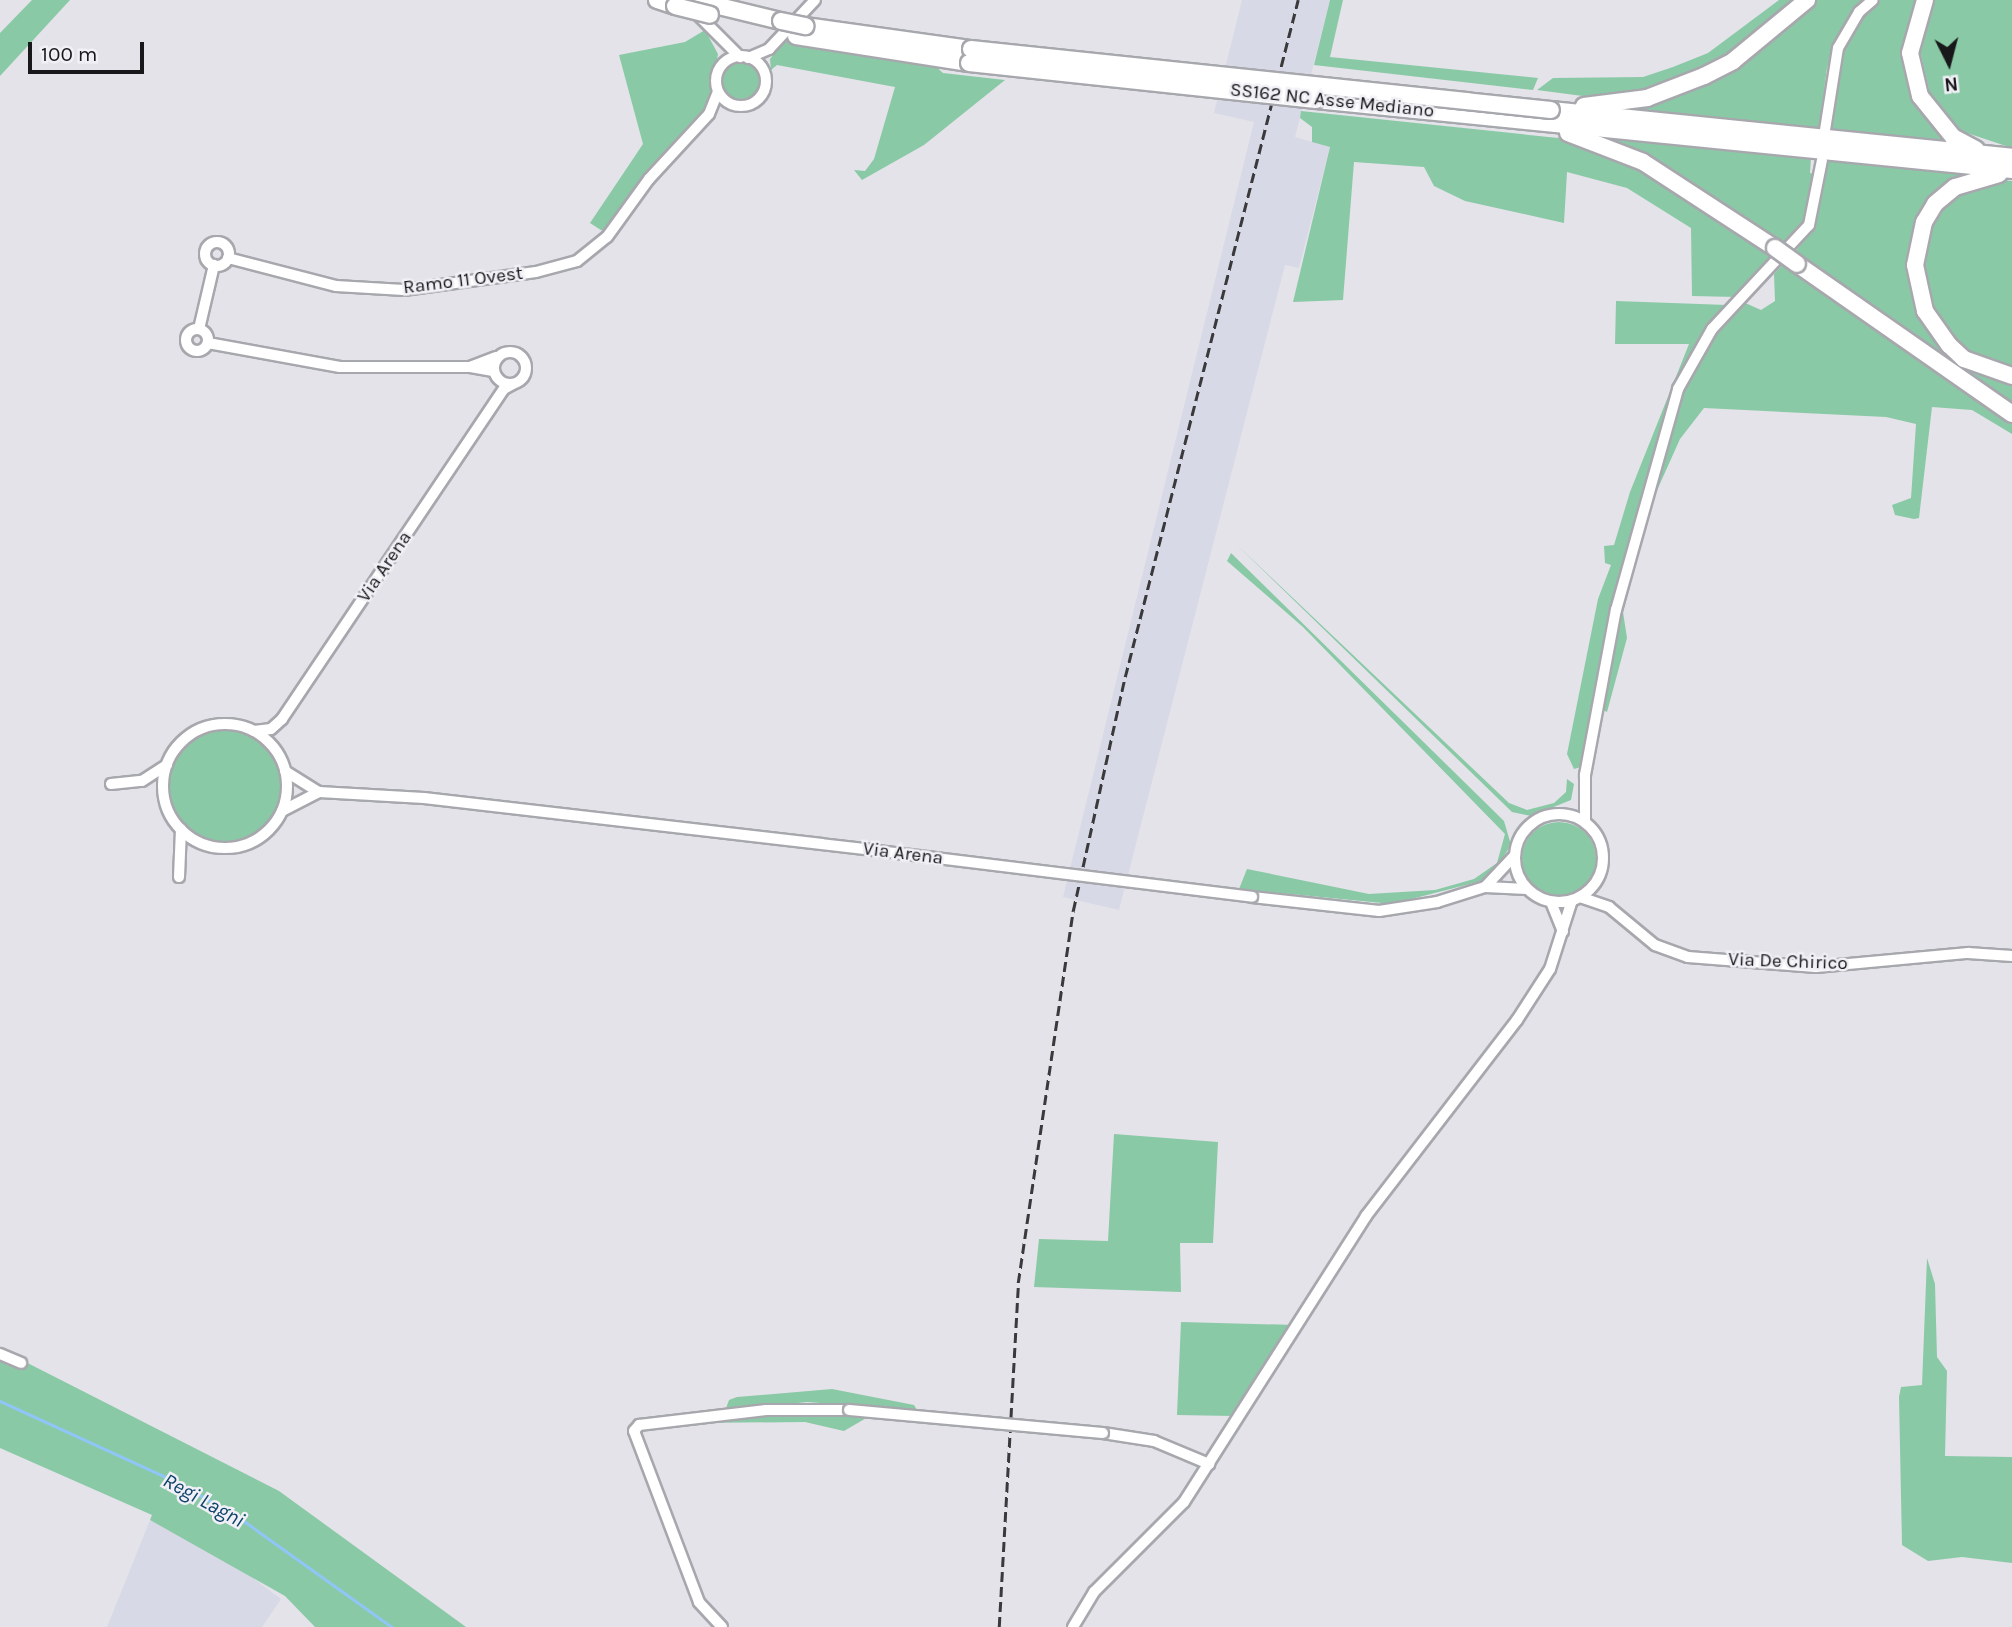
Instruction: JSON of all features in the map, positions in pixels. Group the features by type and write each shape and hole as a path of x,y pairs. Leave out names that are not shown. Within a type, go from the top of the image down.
{"highway":[{"name":"SS162 NC Asse Mediano","path":"657,0 679,3 710,15 970,56 1523,122 1551,117 2012,157"},
{"name":"SS162 NC Asse Mediano","path":"694,0 776,26"},
{"path":"1551,117 1676,90 1733,61 1807,0"},
{"path":"1925,0 1910,53 1920,96 1953,137 1995,155"},
{"name":"SS162 NC Asse Mediano","path":"970,56 1405,95 1551,117 2012,172"},
{"path":"1551,117 1643,162 1775,248 2012,414"},
{"path":"2012,172 1984,176 1955,187 1935,204 1924,222 1915,265 1926,311 1949,345 1964,359 2012,376"}],"street":[{"path":"721,67 769,49 815,0"},
{"path":"1825,130 1838,48 1859,12 1873,0"},
{"path":"679,3 720,42 765,73"},
{"path":"709,114 718,92 720,42"},
{"path":"709,114 730,104 748,106 758,100 769,49"},
{"path":"718,92 730,104"},
{"name":"Ramo 11 Ovest","path":"214,265 205,255 213,243 225,245 229,258 336,286 425,290 566,264 592,252 607,237 649,179 709,114"},
{"path":"1608,907 1597,880 1602,849 1585,822 1585,775 1616,610 1678,388 1712,329 1810,225 1822,160"},
{"path":"229,258 214,265 199,329 208,343 340,368 470,366 513,384"},
{"path":"199,329 187,336 188,346 198,351 208,343"},
{"name":"Via Arena","path":"275,750 282,719 487,414 513,384 525,375 524,359 509,351 499,355 494,374 496,393 487,414"},
{"path":"470,366 499,355"},
{"path":"282,719 271,729 254,731 230,724 197,731 178,745 167,765 166,803 181,829 199,842 232,847 262,835 282,811 319,792"},
{"path":"254,731 275,750 285,771 282,811"},
{"path":"111,784 142,781 167,765"},
{"name":"Via Arena","path":"285,771 319,792 485,803 1379,911 1437,902 1485,887 1527,889"},
{"path":"1576,899 1551,902 1527,889 1515,855 1531,824 1556,814 1574,801 1585,775"},
{"path":"1556,814 1585,822"},
{"path":"179,877 181,829"},
{"name":"Via Arena","path":"1485,887 1515,855"},
{"path":"1073,1627 1094,1592 1159,1531 1209,1464 1366,1216 1524,1010 1550,970 1576,899 1597,880"},
{"name":"Via De Chirico","path":"1576,899 1608,907 1655,945 1688,957 1816,967 1968,953 2012,956"},
{"path":"1551,902 1563,932"},
{"path":"0,1354 21,1363"},
{"path":"722,1627 699,1602 634,1431 639,1425 766,1410 849,1410 1103,1433 1154,1441 1209,1464"}],"shaded area":[{"path":"1242,0 1330,0 1295,137 1330,147 1299,268 1285,265 1119,910 1063,897 1254,122 1214,113"},
{"path":"150,1520 229,1560 281,1599 262,1627 107,1627"}],"green space":[{"path":"32,0 70,0 0,76 0,33"},
{"path":"1330,0 1343,0 1330,57 1538,78 1533,90 1314,65"},
{"path":"1779,0 1802,0 1740,52 1663,89 1598,98 1537,90 1553,78 1643,77 1673,67 1708,53"},
{"path":"1816,0 1867,0 1837,38 1827,68 1819,129 1621,111 1774,36"},
{"path":"1880,0 1919,0 1906,42 1907,73 1949,137 1946,144 1830,132 1842,49 1864,14"},
{"path":"1933,0 2012,0 2012,148 1961,131 1931,99 1919,46"},
{"path":"705,30 718,54 709,105 647,172 604,232 590,223 643,144 619,55 685,42"},
{"path":"786,39 933,64 943,73 1005,80 924,145 862,180 854,170 865,171 874,159 895,87 777,65 771,70 770,59"},
{"path":"741,62 754,68 760,81 754,94 741,100 728,94 722,81 728,68"},
{"path":"1301,111 1568,139 1623,156 1776,257 1737,297 1692,296 1691,228 1627,188 1567,172 1564,223 1465,201 1434,186 1424,167 1354,162 1343,300 1293,302 1330,147 1312,142 1312,127 1300,118"},
{"path":"1594,136 1811,157 1810,173 1816,174 1808,215 1785,247"},
{"path":"1827,161 1975,173 1916,235 1937,336 2012,380 2012,409 1794,254 1815,224"},
{"path":"1992,179 2012,181 2012,371 1984,364 1955,345 1934,318 1923,285 1924,250 1936,217 1958,190"},
{"path":"1786,261 2012,419 2012,434 1972,410 1932,407 1919,518 1914,519 1895,515 1892,505 1911,498 1916,424 1886,417 1704,408 1680,439 1654,497 1623,612 1627,638 1607,712 1601,709 1624,592 1683,388 1705,344 1743,302 1761,310 1775,301 1774,274"},
{"path":"1616,301 1727,305 1687,359 1664,419 1612,612 1581,767 1574,769 1567,754 1598,599 1611,565 1605,563 1604,546 1614,545 1630,492 1689,344 1615,344"},
{"path":"1236,544 1509,803 1527,810 1554,803 1566,792 1567,779 1574,784 1571,800 1531,816 1512,812"},
{"path":"1231,553 1504,821 1511,845 1489,879 1392,904 1239,889 1247,869 1369,894 1435,890 1474,879 1497,863 1505,834 1303,627 1227,561"},
{"path":"225,730 246,735 264,747 276,765 281,786 276,807 264,825 246,837 225,842 204,837 186,825 174,807 169,786 174,765 186,747 204,735"},
{"path":"1566,822 1586,832 1594,845 1594,873 1586,886 1573,894 1552,896 1532,886 1524,873 1522,852 1532,832 1545,824"},
{"path":"1114,1134 1218,1142 1213,1243 1180,1243 1181,1292 1034,1287 1039,1239 1108,1241"},
{"path":"1927,1258 1935,1284 1937,1357 1947,1371 1945,1456 2012,1457 2012,1563 1962,1557 1928,1561 1902,1545 1899,1397 1901,1387 1922,1385"},
{"path":"1181,1322 1295,1325 1233,1416 1177,1415"},
{"path":"0,1349 279,1491 466,1627 315,1627 285,1596 150,1520 152,1515 0,1448"},
{"path":"832,1389 914,1405 917,1410 807,1402 725,1411 729,1400 737,1397"},
{"path":"801,1413 868,1417 844,1431 805,1422 693,1423"}],"waterway":[{"name":"Regi Lagni","path":"0,1401 181,1484 244,1521 392,1627"}],"railway":[{"path":"999,1627 1018,1283 1073,911 1125,677 1298,0"}]}
